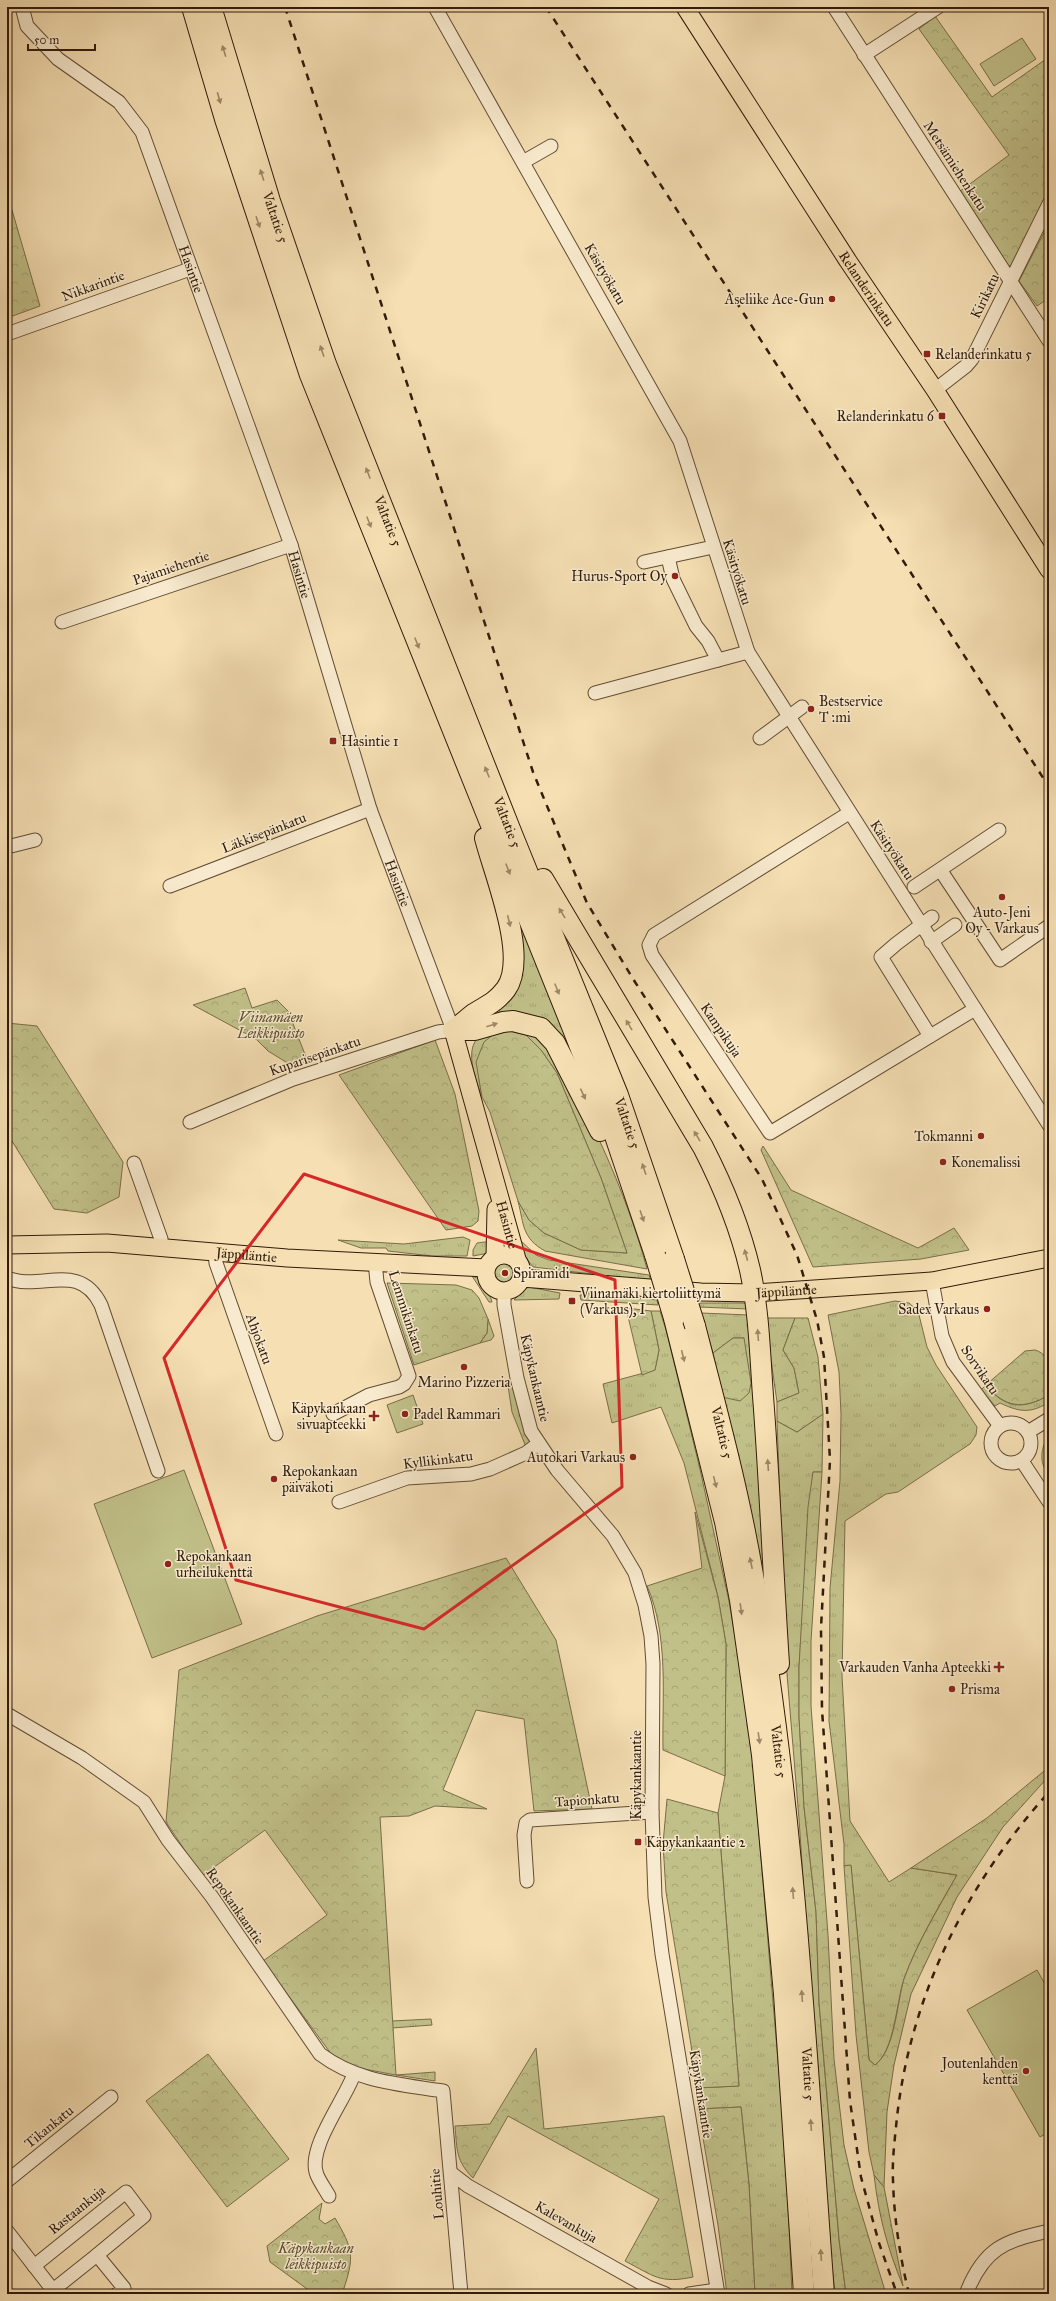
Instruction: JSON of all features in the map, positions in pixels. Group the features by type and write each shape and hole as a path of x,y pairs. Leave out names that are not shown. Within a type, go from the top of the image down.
{"highway":[{"name":"Valtatie 5","path":"192,7 225,119 310,375 615,1136 655,1255 674,1318 725,1522 740,1600 762,1755 784,1994 804,2294"},
{"name":"Valtatie 5","path":"210,7 270,201 326,364 512,834 618,1095 674,1259 695,1326 729,1458 753,1573 776,1726 801,1993 824,2294"},
{"path":"454,1030 476,1013 490,1006 500,996 507,988 515,963 512,937 507,916 493,871 467,768"},
{"path":"512,834 534,861 551,896 703,1147 721,1182 737,1224 754,1293 771,1504 779,1673 776,1726"},
{"path":"454,1030 474,1030 503,1022 514,1021 534,1025 548,1034 569,1068 600,1132 634,1192"}],"main road":[{"name":"Relanderinkatu","path":"685,7 848,261 935,390 1049,570"},
{"name":"Hasintie","path":"454,1030 496,1190 517,1259"},
{"name":"Hasintie","path":"491,1262 496,1190"},
{"name":"Jäppiläntie","path":"7,1245 107,1244 215,1253 374,1262 491,1262"},
{"path":"506,1254 517,1259 522,1268 522,1278 516,1287 504,1291 490,1285 486,1277 491,1262 506,1254"},
{"name":"Jäppiläntie","path":"522,1278 701,1292 754,1293 932,1281 1049,1258"}],"street":[{"name":"Hasintie","path":"22,7 27,26 58,59 119,102 142,132 291,545 370,809 454,1030"},
{"name":"Metsämiehenkatu","path":"834,7 1049,341"},
{"path":"864,55 938,7"},
{"name":"Käsityökatu","path":"441,9 523,162 680,441 748,652 849,813 1049,1125"},
{"path":"523,162 550,146"},
{"name":"Kirikatu","path":"935,390 966,366 972,359 1049,204"},
{"name":"Nikkarintie","path":"7,334 190,268"},
{"name":"Pajamiehentie","path":"62,622 291,545"},
{"path":"644,562 713,546"},
{"path":"668,557 674,579 696,626 708,641 718,660"},
{"path":"595,694 748,652"},
{"path":"760,738 802,707"},
{"name":"Läkkisepänkatu","path":"170,886 370,809"},
{"name":"Kampikuja","path":"849,813 654,935 649,945 652,955 770,1133 975,1009"},
{"path":"914,887 999,830"},
{"path":"7,847 35,840"},
{"path":"941,870 1000,960 1049,926"},
{"path":"930,1036 881,957 932,917"},
{"path":"932,942 955,925"},
{"name":"Kuparisepänkatu","path":"190,1122 293,1078 438,1032 454,1030"},
{"path":"134,1163 161,1239 161,1248"},
{"name":"Ahjokatu","path":"215,1253 216,1263 276,1434"},
{"name":"Lemmikinkatu","path":"333,1414 369,1395 399,1387 407,1380 409,1372 376,1282 374,1262"},
{"path":"7,1278 36,1281 64,1280 82,1283 95,1293 102,1305 158,1471"},
{"name":"Sorvikatu","path":"932,1281 942,1336 953,1362 1000,1426"},
{"name":"Käpykankaantie","path":"504,1291 504,1305 526,1418 538,1444 556,1470 614,1536 635,1573 645,1605 651,1636 653,1664 652,1812 655,1896 661,1951 717,2292"},
{"path":"1028,1432 1049,1419"},
{"path":"1006,1424 1018,1424 1028,1432 1031,1445 1030,1451 1022,1461 1009,1464 998,1459 993,1454 991,1448 992,1436 1000,1426 1006,1424"},
{"name":"Kyllikinkatu","path":"339,1502 407,1478 471,1474 526,1453 538,1444"},
{"path":"1022,1461 1049,1502"},
{"name":"Repokankaantie","path":"7,1714 82,1758 144,1802 168,1840 212,1897 316,2049 335,2065 354,2074 381,2082 443,2091"},
{"name":"Tapionkatu","path":"527,1881 524,1835 526,1823 530,1820 652,1812"},
{"path":"329,2196 316,2173 317,2148 345,2095 354,2074"},
{"name":"Louhitie","path":"443,2091 461,2294"},
{"name":"Tikankatu","path":"9,2176 111,2097"},
{"name":"Kalevankuja","path":"451,2174 468,2186 648,2287 666,2294"},
{"name":"Rastaankuja","path":"7,2231 34,2266 55,2292 144,2216 126,2192 34,2266"},
{"path":"966,2294 983,2263 995,2250 1023,2237 1049,2231"},
{"path":"97,2255 124,2288 117,2294"},
{"path":"689,2294 717,2292"}],"highlighted area":[{"path":"304,1174 615,1280 622,1487 424,1629 236,1580 164,1358"}],"green space":[{"path":"935,16 992,97 1049,57 1049,188 1013,266 1004,266 959,192 1009,155 919,29"},
{"path":"1022,38 1036,59 994,86 980,64"},
{"path":"7,193 40,306 7,318"},
{"path":"1049,223 1049,298 1037,306 1019,281"},
{"path":"493,858 589,1094 563,1044 501,1016 498,1008 516,984"},
{"name":"Viinamäen Leikkipuisto","path":"245,988 252,1008 277,1000 288,1011 308,1062 294,1067 268,1051 256,1039 193,1005"},
{"path":"7,1023 37,1026 123,1162 119,1197 87,1213 54,1209 7,1133"},
{"path":"511,1026 543,1036 559,1062 589,1119 616,1179 628,1209 647,1269 545,1251 537,1246 528,1236 523,1224 518,1201 529,1220 544,1233 581,1250 627,1253 601,1178 557,1073 541,1050 495,1033 487,1040 479,1055 478,1070 482,1097 472,1063 473,1046 477,1039 484,1034"},
{"path":"509,1031 526,1035 541,1050 557,1073 601,1178 627,1253 581,1250 544,1233 529,1220 518,1201 490,1112 482,1097 476,1062 484,1042 495,1033"},
{"path":"435,1040 455,1094 479,1211 478,1221 472,1226 446,1230 339,1075"},
{"path":"763,1146 791,1190 918,1248 954,1228 969,1250 921,1259 813,1267 761,1150"},
{"path":"463,1237 470,1240 467,1256 432,1256 388,1251 386,1248 361,1248 338,1240 404,1244"},
{"path":"520,1240 536,1255 549,1260 649,1275 651,1281 533,1267 521,1252"},
{"path":"493,1241 489,1253 473,1256 473,1250 477,1243"},
{"path":"505,1260 514,1263 517,1272 514,1281 505,1284 496,1281 493,1272 496,1263"},
{"path":"472,1276 483,1283 488,1290 492,1302 489,1302"},
{"path":"387,1283 456,1285 472,1290 479,1298 488,1319 487,1333 480,1343 414,1365"},
{"path":"529,1287 560,1293 559,1299 514,1300 523,1290"},
{"path":"595,1293 657,1300 658,1305 581,1300 580,1295"},
{"path":"895,1301 909,1303 918,1311 927,1347 936,1365 977,1427 976,1435 970,1444 898,1492 886,1494 845,1521 842,1676 850,1821 889,1882 911,1868 957,1875 915,1952 901,1989 891,2038 882,2058 875,2065 869,2060 851,1866 844,1866 844,1844 829,1721 830,1588 840,1481 841,1414 839,1372 828,1315"},
{"path":"698,1303 743,1303 746,1304 748,1309 699,1307"},
{"path":"626,1308 651,1311 659,1350 655,1370 642,1375"},
{"path":"651,1311 660,1311 666,1330 699,1465 729,1601 750,1727 786,2157 792,2294 755,2294 749,2185 741,2107 698,2109 696,2088 739,2086 718,1813 725,1776 726,1644 718,1597 684,1463 661,1407 612,1423 603,1384 655,1370 659,1350"},
{"path":"701,1313 749,1315 770,1631 722,1397 744,1338 733,1338 713,1353"},
{"path":"765,1318 795,1318 783,1350 794,1368 799,1393 777,1402"},
{"path":"795,1318 808,1318 818,1357 823,1414 797,1432 777,1421 777,1402 799,1393 794,1368 783,1350"},
{"path":"488,1319 494,1336 491,1340 480,1343 487,1333"},
{"path":"733,1338 744,1338 751,1383 749,1393 740,1401 722,1397 713,1353"},
{"path":"1035,1350 1046,1357 1050,1368 1049,1395 1031,1403 1015,1404 1000,1398 986,1385 1025,1351"},
{"path":"509,1384 513,1384 520,1416 530,1439 530,1442 526,1447 512,1412 508,1386"},
{"path":"986,1385 1000,1399 1007,1403 1023,1405 1040,1400 1049,1395 1049,1402 1043,1406 1031,1410 1019,1410 1000,1403 995,1406 981,1390"},
{"name":"Padel Rammari","path":"413,1395 423,1424 397,1433 387,1405"},
{"path":"823,1414 822,1472 813,1472 799,1667 799,1717 804,1807 816,1912 819,2002 839,2239 846,2294 835,2294 825,2200 799,1819 786,1662 777,1421 797,1432"},
{"path":"1049,1435 1049,1474 1043,1465 1042,1455 1044,1444"},
{"name":"Repokankaan urheilukenttä","path":"184,1470 242,1624 152,1658 94,1504"},
{"path":"813,1472 822,1472 811,1641 811,1706 828,1935 834,2059 844,2145 854,2189 886,2294 846,2294 839,2239 819,2002 816,1912 804,1807 799,1717 799,1667 808,1507"},
{"path":"695,1512 718,1597 726,1644 725,1776 663,1750 663,1666 661,1645 659,1625 647,1586 702,1568"},
{"path":"506,1558 556,1640 592,1809 534,1811 524,1719 476,1710 443,1790 487,1809 435,1806 409,1816 380,1817 396,2075 353,2067 332,2055 263,1961 327,1915 265,1830 202,1876 166,1822 179,1670 317,1616"},
{"path":"1049,1767 1049,1776 1003,1827 957,1897 911,1994 894,2065 887,2112 884,2187 874,2175 869,2152 856,2035 844,1866 851,1865 869,2060 875,2065 882,2058 891,2038 904,1979 915,1952 957,1875 911,1868 987,1818"},
{"path":"667,1799 718,1813 739,2086 696,2088 691,2045 666,1892 663,1844"},
{"name":"Joutenlahden kenttä","path":"1037,1970 1049,1991 1049,2132 1040,2137 967,2010"},
{"path":"431,2019 432,2025 392,2028 392,2021"},
{"path":"536,2048 544,2129 664,2116 693,2277 673,2280 665,2279 625,2261 659,2199 508,2116 473,2178 467,2172 458,2155 455,2126 490,2124"},
{"path":"208,2054 289,2159 227,2207 146,2101"},
{"path":"435,2072 435,2081 396,2075"},
{"path":"741,2107 749,2185 755,2294 727,2294 718,2225 698,2109"},
{"path":"874,2175 884,2187 903,2286 884,2232 878,2205"},
{"name":"Käpykankaan leikkipuisto","path":"322,2203 319,2219 325,2224 335,2218 349,2245 350,2261 343,2291 330,2294 314,2294 270,2262 267,2246"}],"railway":[{"path":"285,7 533,772 587,903 635,982 762,1179 797,1255 817,1320 824,1357 830,1460 821,1628 822,1710 850,2101 861,2177 879,2243 897,2294"},
{"path":"546,7 1049,787"},
{"path":"909,2294 900,2252 896,2223 893,2164 897,2117 904,2071 915,2027 930,1984 948,1942 969,1902 993,1864 1020,1827 1049,1792"}],"place":[{"name":"Aseliike Ace-Gun","path":"832,299"},
{"name":"Relanderinkatu 5","path":"927,354"},
{"name":"Relanderinkatu 6","path":"942,416"},
{"name":"Hurus-Sport Oy","path":"675,576"},
{"name":"Bestservice T :mi","path":"811,709"},
{"name":"Hasintie 1","path":"333,741"},
{"name":"Auto-Jeni Oy - Varkaus","path":"1002,897"},
{"name":"Tokmanni","path":"981,1136"},
{"name":"Konemalissi","path":"943,1162"},
{"name":"Spiramidi","path":"505,1273"},
{"name":"Viinamäki kiertoliittymä (Varkaus), I","path":"572,1301"},
{"name":"Sadex Varkaus","path":"987,1309"},
{"name":"Marino Pizzeria","path":"464,1367"},
{"name":"Padel Rammari","path":"405,1414"},
{"name":"Käpykankaan sivuapteekki","path":"374,1416"},
{"name":"Autokari Varkaus","path":"633,1457"},
{"name":"Repokankaan päiväkoti","path":"274,1479"},
{"name":"Repokankaan urheilukenttä","path":"168,1564"},
{"name":"Varkauden Vanha Apteekki","path":"999,1667"},
{"name":"Prisma","path":"952,1689"},
{"name":"Käpykankaantie 2","path":"638,1842"},
{"name":"Joutenlahden kenttä","path":"1026,2071"}]}
